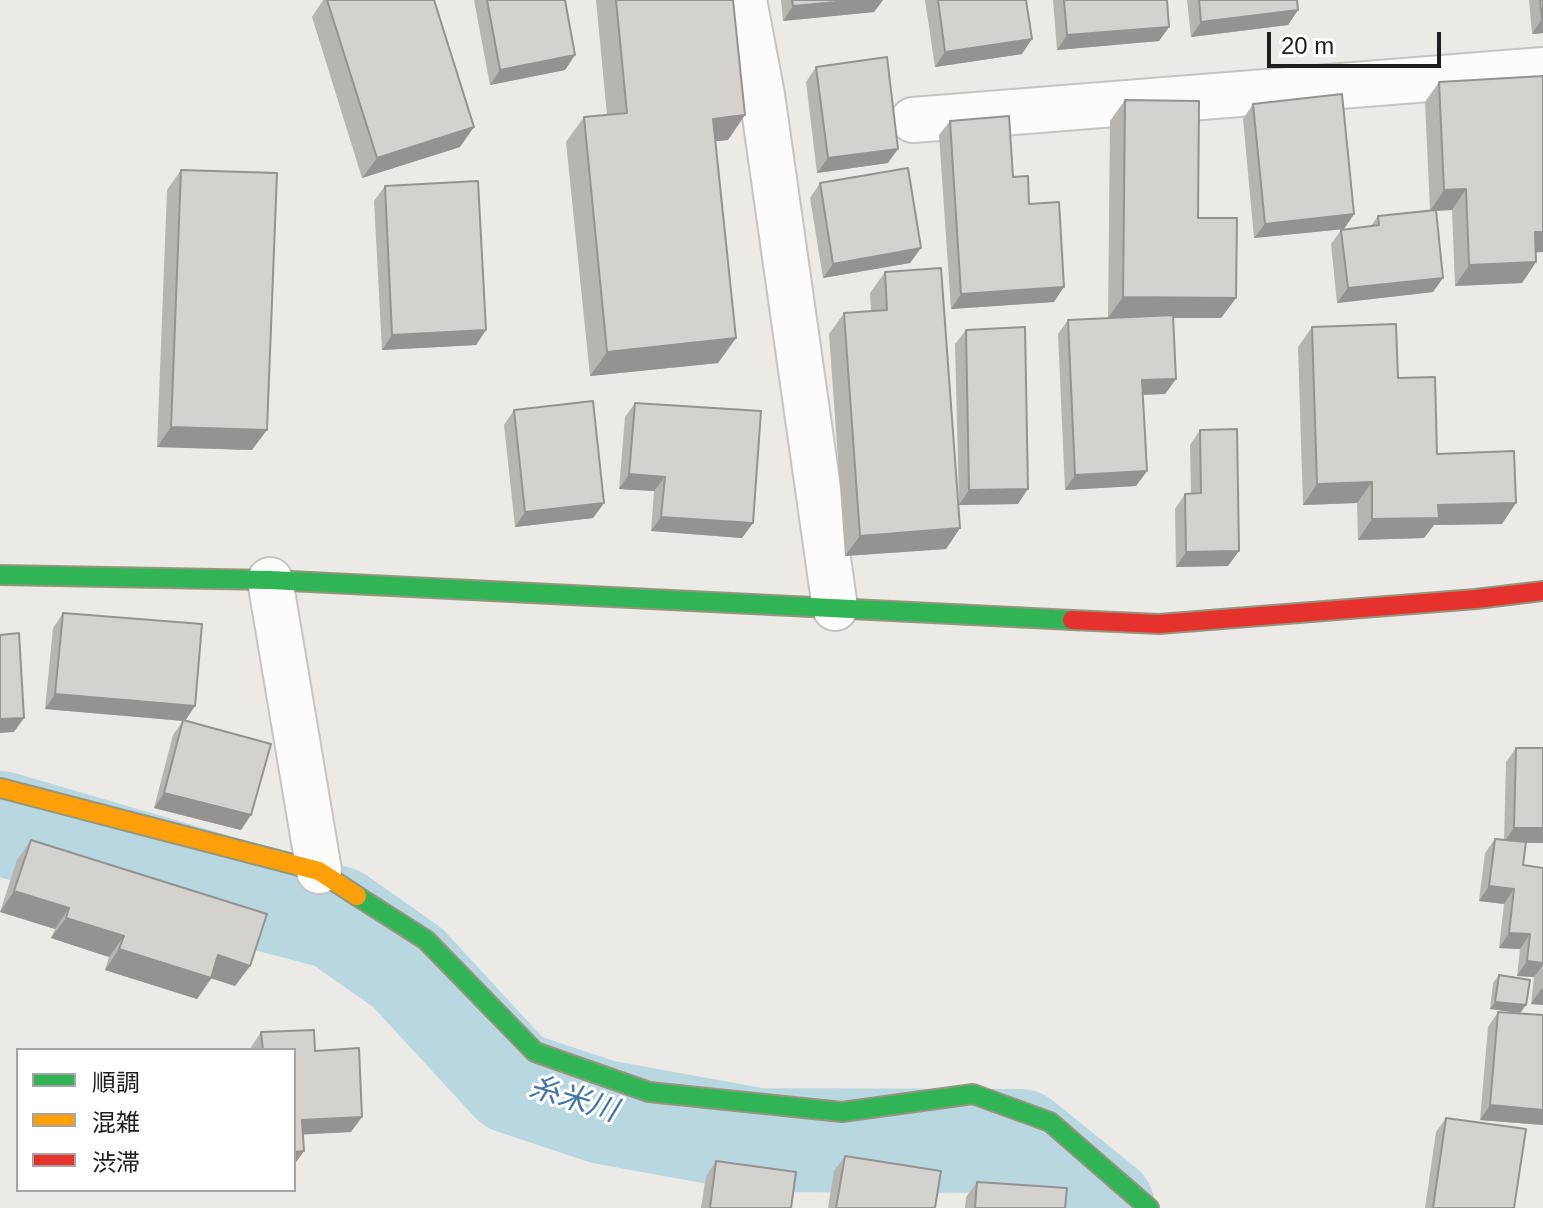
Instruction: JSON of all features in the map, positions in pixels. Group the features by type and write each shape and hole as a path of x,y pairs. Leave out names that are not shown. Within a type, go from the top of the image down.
{"street":[{"path":"744,0 764,111 835,608"},
{"path":"913,120 1543,70"},
{"path":"0,575 270,580 1159,624 1543,591"},
{"path":"270,580 319,871"},
{"path":"0,788 319,871 426,940 535,1052 649,1092 827,1111 842,1112 973,1094 1050,1122 1149,1208"}],"building":[{"path":"327,0 434,0 474,127 377,158"},
{"path":"487,0 565,0 575,55 500,70"},
{"path":"616,0 733,0 745,115 713,119 736,338 607,352 584,117 627,113"},
{"path":"792,0 858,0 793,6"},
{"path":"938,0 1026,0 1032,39 945,52"},
{"path":"1064,0 1167,0 1169,27 1067,35"},
{"path":"1199,0 1297,0 1298,10 1201,22"},
{"path":"887,57 898,149 828,158 816,67"},
{"path":"1543,76 1543,232 1535,232 1536,262 1469,265 1466,189 1444,190 1439,82"},
{"path":"1342,94 1354,214 1265,224 1253,104"},
{"path":"1125,100 1199,101 1198,218 1237,218 1236,298 1123,297"},
{"path":"1009,116 1013,177 1028,176 1029,204 1059,202 1064,287 961,294 950,121"},
{"path":"908,168 921,248 833,264 820,183"},
{"path":"181,170 277,173 267,430 171,427"},
{"path":"478,181 486,330 392,335 385,186"},
{"path":"1436,210 1443,278 1348,288 1341,230 1379,225 1378,216"},
{"path":"941,268 960,528 860,536 844,313 887,310 885,272"},
{"path":"1173,315 1176,379 1142,380 1147,471 1075,475 1068,320"},
{"path":"1396,324 1398,378 1435,377 1437,454 1514,451 1516,503 1438,505 1439,518 1372,519 1372,482 1317,484 1312,327"},
{"path":"1025,327 1028,489 969,490 966,330"},
{"path":"593,401 604,503 525,512 514,410"},
{"path":"635,403 761,411 753,523 661,517 665,477 629,474"},
{"path":"1237,429 1239,551 1186,552 1185,494 1201,493 1200,430"},
{"path":"63,613 202,624 195,706 55,694"},
{"path":"19,633 24,718 0,719 0,635"},
{"path":"183,720 271,744 251,815 164,793"},
{"path":"1516,748 1543,748 1543,828 1514,828"},
{"path":"1495,839 1526,842 1523,865 1543,868 1543,963 1527,961 1530,934 1509,933 1514,889 1489,886"},
{"path":"31,840 267,914 250,966 218,955 211,978 119,949 124,936 66,918 69,908 14,891"},
{"path":"1499,975 1530,980 1526,1005 1495,1002"},
{"path":"1498,1012 1543,1015 1543,1110 1490,1105"},
{"path":"314,1030 315,1051 359,1048 362,1117 302,1120 304,1151 296,1152 296,1048 263,1048 261,1032"},
{"path":"1446,1118 1526,1129 1514,1208 1433,1208"},
{"path":"845,1156 941,1171 935,1208 836,1208"},
{"path":"716,1161 796,1172 791,1208 710,1208"},
{"path":"977,1182 1067,1188 1065,1208 975,1208"}],"waterway":[{"name":"糸米川","path":"0,823 337,918 408,968 513,1082 603,1112 757,1140 1020,1141 1103,1208"}],"traffic: fast":[{"path":"0,575 270,580 1072,620"},
{"path":"357,896 426,940 535,1052 649,1092 842,1112 973,1094 1050,1122 1149,1208"}],"traffic: slow":[{"path":"0,788 319,871 357,896"}],"traffic: jam":[{"path":"1072,620 1159,624 1543,591"}]}
